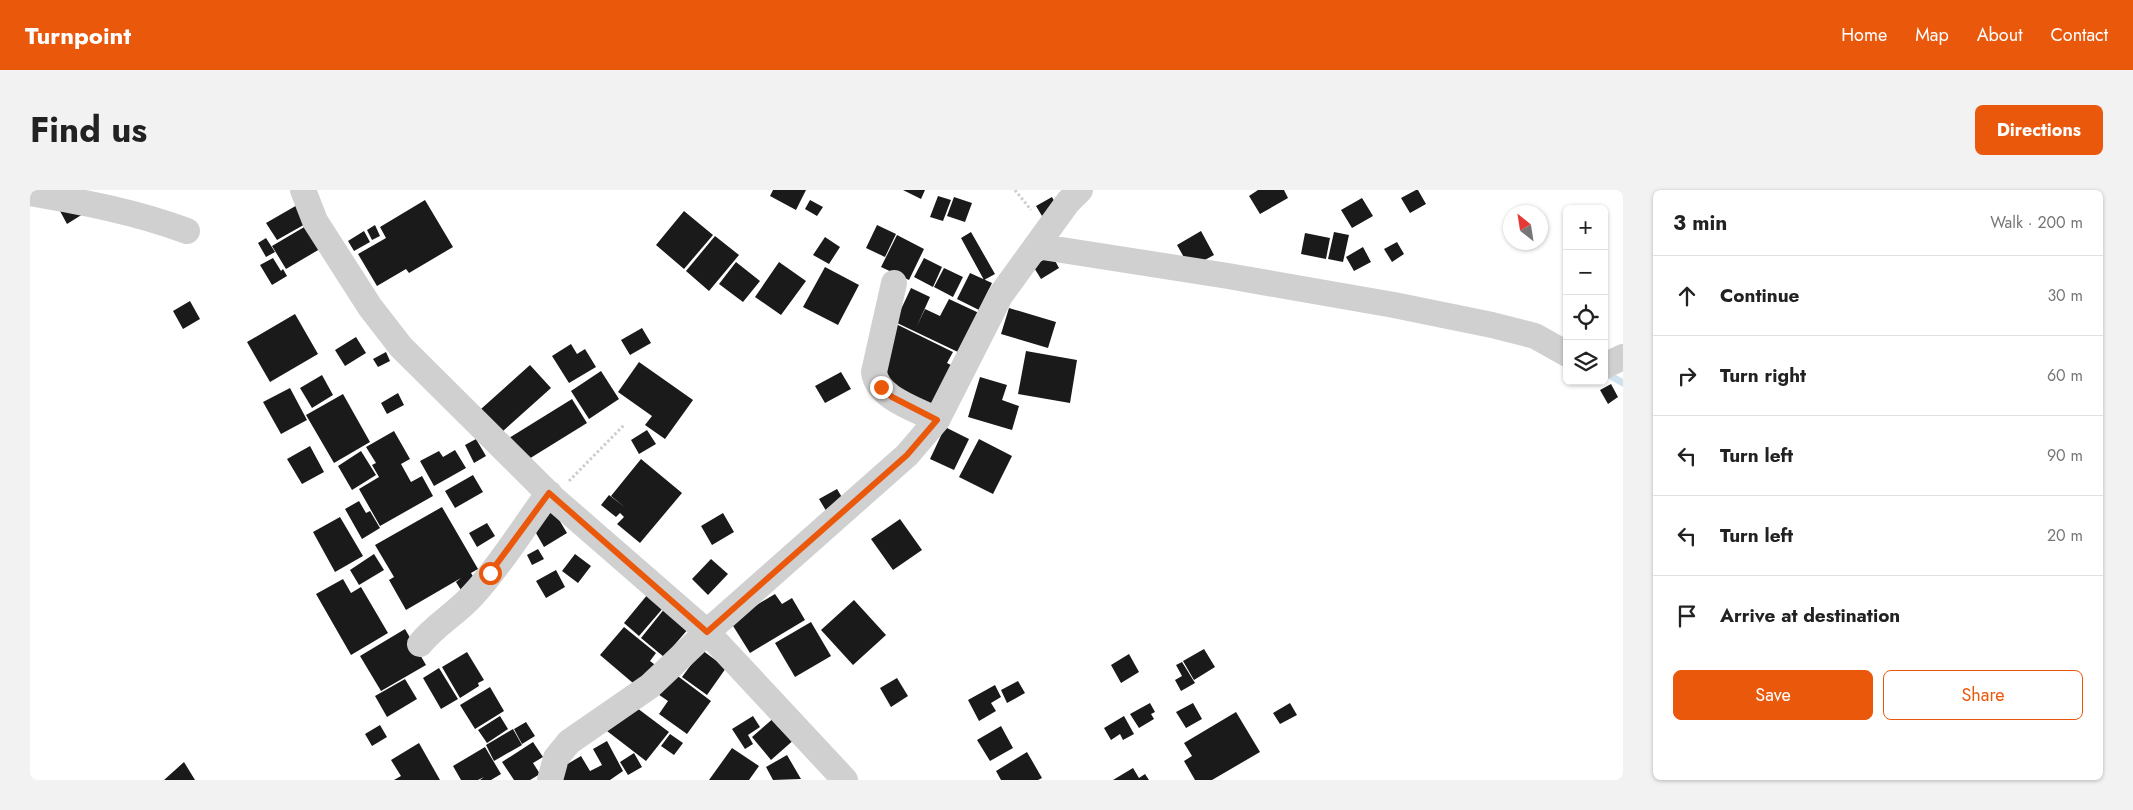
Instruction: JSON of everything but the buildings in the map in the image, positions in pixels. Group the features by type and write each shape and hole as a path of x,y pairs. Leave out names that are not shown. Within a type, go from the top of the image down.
{"street":[{"path":"303,190 315,221 370,307 401,347 551,495 707,632 845,780"},
{"path":"550,780 556,758 569,742 650,686 707,632 907,455 937,420 1000,296 1068,202 1080,190"},
{"path":"30,193 94,204 160,220 187,231"},
{"path":"1036,246 1228,276 1394,305 1492,325 1535,336 1563,352"},
{"path":"894,283 874,377 876,383 892,397 937,420"},
{"path":"1608,364 1623,358"},
{"path":"420,644 431,631 474,595 551,495"}],"path":[{"path":"551,495 624,425"}],"waterway":[{"path":"1608,374 1623,383"}],"route":[{"path":"490,573 549,493 707,632 907,455 937,420 892,397 881,387"}]}
